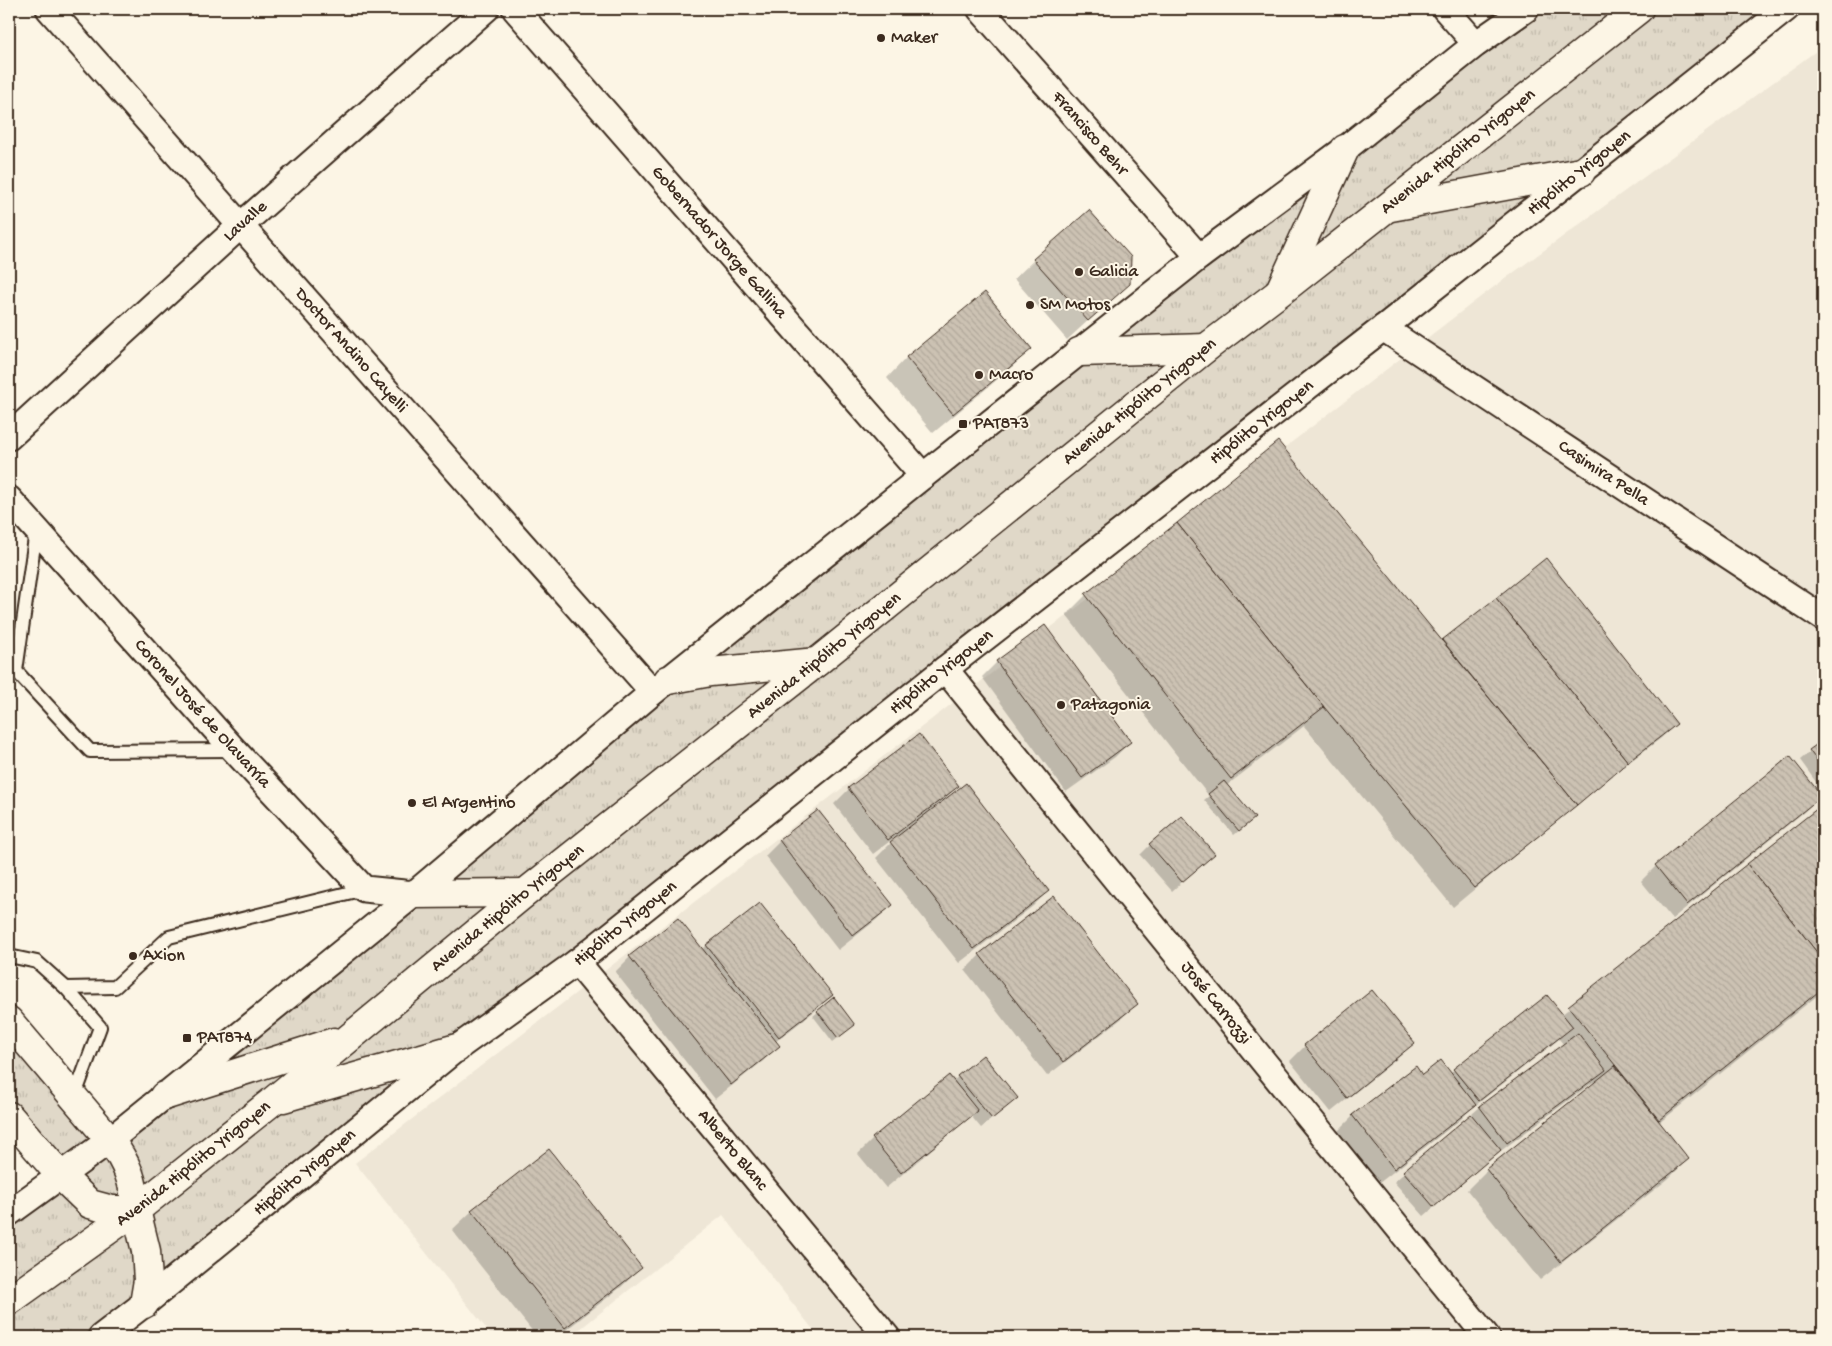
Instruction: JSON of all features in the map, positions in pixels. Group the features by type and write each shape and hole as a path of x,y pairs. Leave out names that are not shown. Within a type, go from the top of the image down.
{"main road":[{"name":"Avenida Hipólito Yrigoyen","path":"9,1301 136,1210 274,1100 525,893 817,662 1206,348 1280,292 1639,9"},
{"path":"1280,292 1345,149"},
{"path":"1387,208 1581,172"},
{"path":"1079,352 1206,348"},
{"path":"660,686 710,672 817,662"},
{"path":"414,894 525,893"},
{"path":"9,1021 110,1140 130,1172 135,1191 136,1210 146,1251 148,1280 144,1304"},
{"path":"164,1096 348,1038"},
{"path":"274,1100 457,1048"},
{"path":"9,1116 61,1176 84,1199 96,1207 112,1210 136,1210"}],"street":[{"name":"Doctor Andino Cayelli","path":"49,9 240,226 660,686"},
{"name":"Lavalle","path":"9,437 240,226 486,9"},
{"name":"Gobernador Jorge Gallina","path":"515,9 923,476"},
{"name":"Francisco Behr","path":"980,9 1200,257"},
{"path":"1445,9 1476,44"},
{"path":"9,1213 110,1140 414,894 660,686 1079,352 1200,257 1345,149 1476,44 1526,9"},
{"name":"Hipólito Yrigoyen","path":"101,1337 457,1048 577,962 945,669 1383,328 1786,9"},
{"name":"Casimira Pella","path":"1383,328 1823,618"},
{"name":"Coronel José de Olavarría","path":"9,499 234,750 364,889"},
{"name":"José Carrozzi","path":"945,669 1487,1337"},
{"path":"364,889 414,894"},
{"name":"Alberto Blanc","path":"577,962 886,1337"}],"lane":[{"path":"37,529 16,671 90,751 234,750"},
{"path":"66,988 115,987 170,936 364,889"},
{"path":"9,956 38,962 66,988 100,1027 74,1098"}],"shaded area":[{"path":"1823,46 1823,1337 819,1337 723,1215 570,1337 493,1337 355,1163 1483,295"}],"green space":[{"path":"1526,9 1786,9 101,1337 9,1337 9,1213 61,1176 9,1116 9,1021 110,1139"}],"building":[{"path":"1089,210 1131,257 1130,284 1088,321 1033,259"},
{"path":"985,292 1032,349 953,414 906,357"},
{"path":"1278,441 1577,805 1474,888 1324,707 1177,523"},
{"path":"1177,523 1324,707 1231,779 1085,594"},
{"path":"1546,558 1677,724 1628,762 1496,598"},
{"path":"1496,598 1628,762 1577,805 1442,640"},
{"path":"1045,625 1131,742 1082,778 996,661"},
{"path":"919,734 959,786 888,840 848,788"},
{"path":"1823,740 1823,769 1809,750"},
{"path":"1790,756 1822,796 1687,905 1655,865"},
{"path":"1224,781 1255,818 1239,831 1208,794"},
{"path":"966,783 1049,891 974,949 890,842"},
{"path":"1823,804 1823,960 1747,864"},
{"path":"818,810 893,905 853,936 779,840"},
{"path":"1182,816 1215,854 1182,882 1149,844"},
{"path":"1747,864 1823,960 1823,988 1659,1120 1568,1006"},
{"path":"1054,896 1138,1004 1063,1062 979,954"},
{"path":"760,903 833,995 779,1037 706,945"},
{"path":"678,918 780,1046 731,1085 629,956"},
{"path":"1372,990 1415,1043 1347,1098 1304,1045"},
{"path":"1547,995 1573,1027 1479,1101 1453,1069"},
{"path":"834,997 855,1025 838,1038 817,1011"},
{"path":"1578,1033 1606,1070 1507,1143 1479,1106"},
{"path":"983,1055 1018,1098 992,1119 957,1076"},
{"path":"1441,1060 1476,1105 1394,1169 1352,1115 1416,1066 1422,1075"},
{"path":"1615,1066 1689,1159 1561,1262 1486,1169"},
{"path":"949,1075 978,1111 901,1173 872,1138"},
{"path":"1471,1114 1501,1150 1434,1207 1403,1171"},
{"path":"549,1149 642,1268 565,1328 471,1210"}],"place":[{"name":"Maker","path":"881,38"},
{"name":"Galicia","path":"1079,272"},
{"name":"SM Motos","path":"1030,305"},
{"name":"Macro","path":"979,375"},
{"name":"PAT873","path":"963,424"},
{"name":"Patagonia","path":"1061,705"},
{"name":"El Argentino","path":"412,803"},
{"name":"Axion","path":"133,956"},
{"name":"PAT874","path":"187,1038"}]}
